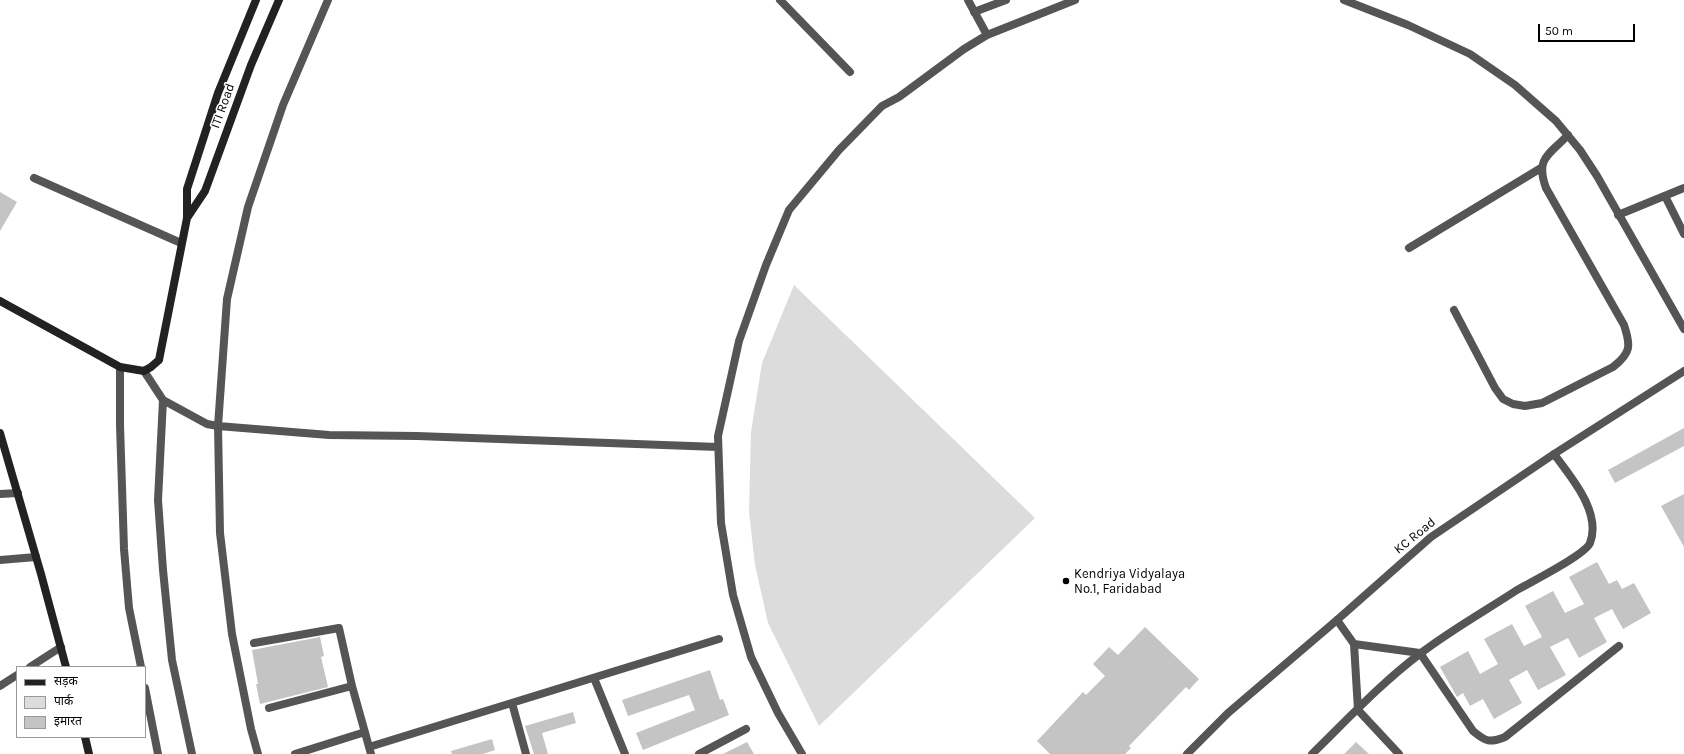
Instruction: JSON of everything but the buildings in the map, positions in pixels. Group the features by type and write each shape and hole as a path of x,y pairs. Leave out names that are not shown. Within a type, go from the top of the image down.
{"street":[{"name":"ITI Road","path":"144,371 158,360 187,218 187,190 215,100 256,0"},
{"name":"ITI Road","path":"187,218 205,191 251,64 279,0"},
{"path":"258,754 251,729 231,626 220,533 218,426 227,299 248,207 283,105 328,0"},
{"path":"780,0 850,72"},
{"path":"968,0 987,35"},
{"path":"974,12 1006,0"},
{"path":"802,754 778,713 751,657 733,596 721,523 718,436 739,341 766,266 789,210 839,150 882,106 899,97 964,49 987,35 1075,0"},
{"path":"1344,0 1408,26 1470,54 1515,85 1556,120 1580,150 1597,176 1684,329"},
{"path":"1454,310 1495,388 1503,399 1513,404 1525,406 1542,403 1613,367 1623,360 1628,350 1629,340 1624,325 1546,188 1542,177 1541,168 1543,161 1568,135"},
{"path":"1409,248 1541,168"},
{"path":"34,178 181,243"},
{"path":"1618,214 1684,188"},
{"path":"1665,196 1684,234"},
{"path":"0,301 120,367 144,371 163,400 207,424 329,435 417,436 718,447"},
{"path":"120,367 120,425 124,549 129,608 141,666"},
{"name":"KC Road","path":"1187,754 1228,713 1431,537 1554,454 1684,371"},
{"path":"163,400 158,500 163,570 172,660 192,754"},
{"path":"0,434 18,493 66,666"},
{"path":"1312,754 1388,681 1420,653 1518,590 1580,553 1589,544 1592,532 1592,521 1582,493 1554,454"},
{"path":"0,494 18,493"},
{"path":"0,560 36,557"},
{"path":"1337,620 1354,644 1358,710 1399,754"},
{"path":"254,643 339,628 352,686 370,751 512,703 719,639"},
{"path":"1354,644 1420,653 1473,731 1482,739 1494,742 1506,737 1618,646"},
{"path":"32,666 61,647"},
{"path":"0,685 16,676"},
{"path":"594,678 625,754"},
{"path":"269,708 352,686"},
{"path":"146,693 158,754"},
{"path":"512,703 526,754"},
{"path":"699,754 746,729"},
{"path":"295,754 365,732"},
{"path":"85,738 89,754"}],"green space":[{"path":"794,285 1035,518 819,726 768,623 755,565 749,512 751,432 762,363"}],"place":[{"name":"Kendriya Vidyalaya No.1, Faridabad","path":"1066,581"}]}
